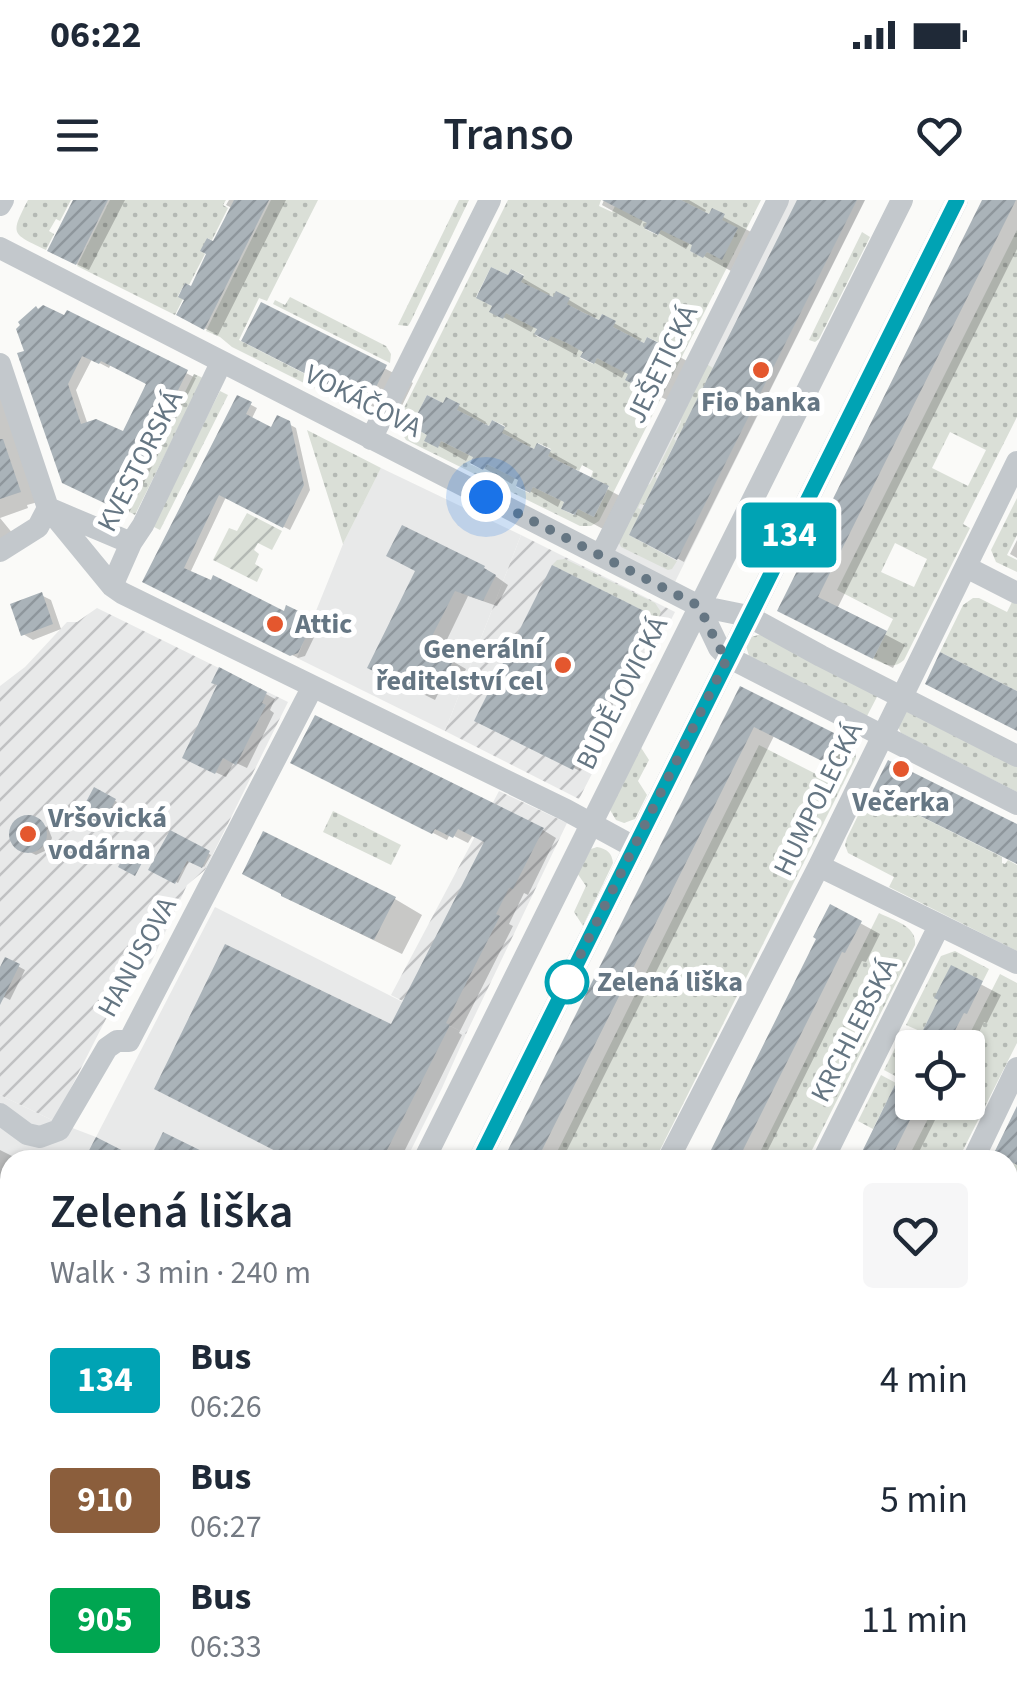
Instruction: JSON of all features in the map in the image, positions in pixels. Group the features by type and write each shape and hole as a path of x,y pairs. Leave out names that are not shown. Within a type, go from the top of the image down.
{"street":[{"path":"370,438 490,200"},
{"name":"JEŠETICKÁ","path":"601,555 778,200"},
{"name":"BUDĚJOVICKÁ","path":"429,1150 902,200"},
{"path":"484,1150 957,200"},
{"name":"VOKÁČOVA","path":"0,248 699,606 748,616 1017,756"},
{"name":"KVESTORSKÁ","path":"112,586 221,363"},
{"path":"0,364 48,508 112,586 634,847"},
{"name":"HUMPOLECKÁ","path":"673,1150 819,866 1017,462"},
{"path":"48,508 131,543"},
{"path":"0,551 38,527 48,508"},
{"path":"966,567 1017,593"},
{"path":"699,606 719,648 728,657 1017,804"},
{"name":"HANUSOVA","path":"0,1114 27,1134 40,1137 59,1130 107,1048 118,1041 129,1041 312,688"},
{"path":"819,866 1017,963"},
{"name":"KRCHLEBSKÁ","path":"828,1150 940,926"},
{"path":"980,1150 1009,1107 1017,1068"}],"shaded area":[{"path":"28,200 71,200 60,221 56,219 49,231 54,234 46,250 17,232"},
{"path":"110,200 226,200 223,205 228,208 212,240 207,238 201,251 205,254 189,285 185,283 178,296 183,299 175,315 77,266"},
{"path":"271,200 318,200 267,301 259,298 239,340 368,406 362,409 206,331"},
{"path":"459,200 469,200 411,321 408,326 398,325"},
{"path":"508,200 601,200 599,206 612,212 615,206 648,222 645,229 657,235 661,229 693,245 690,251 702,257 707,252 722,259 724,214 709,214 681,200 761,200 599,521 591,526 580,526 406,440 400,428 401,414","holes":["491,267 508,275 511,269 524,275 521,282 599,320 602,314 613,327 644,343 647,337 660,343 658,350 673,358 658,388 597,358 593,364 580,358 583,351 551,335 547,341 535,335 537,328 506,313 490,312 492,306 476,297","427,395 489,426 492,420 505,426 502,433 534,449 538,443 551,449 548,456 579,471 582,465 593,471 591,477 609,487 594,517 578,509 574,515 561,509 564,502 533,487 529,493 516,487 519,480 487,464 483,470 470,464 473,457 441,441 438,447 411,426"]},
{"path":"788,200 865,200 675,582 610,549"},
{"path":"1017,230 1017,417 963,524 970,528 904,660 893,665 873,659 893,619 837,590","holes":["950,432 986,450 968,486 932,468","895,543 927,559 914,587 881,572"]},
{"path":"862,232 870,237 819,339 809,340"},
{"path":"290,297 386,346 391,354 390,363 273,304 275,300 285,305"},
{"path":"705,363 713,368 644,505 640,504 638,508 642,510 629,535 677,561 668,570 621,547 618,541 643,487 650,484 681,422 679,414"},
{"path":"194,374 203,378 135,515 126,510"},
{"path":"220,391 228,395 160,530 152,526"},
{"path":"307,430 381,468 343,544"},
{"path":"381,468 521,535 445,731 297,658 343,544"},
{"path":"1017,498 1017,535 1007,555 1017,560 1017,572 996,562 991,550"},
{"path":"247,513 282,531 272,550 258,543 254,550 259,554 255,564 263,569 257,582 213,560 229,528 237,531"},
{"path":"521,535 675,612 579,799 445,731"},
{"path":"565,559 655,603 661,612 652,632 644,628 650,614 552,565"},
{"path":"973,598 1007,612 1012,602 1017,604 1017,691 940,652 963,605"},
{"path":"97,608 288,702 205,870 187,885 151,963 143,970 132,968 54,1121 0,1095 0,686 25,667 67,622 77,622"},
{"path":"762,634 879,693 866,718 749,656 746,646 751,637"},
{"path":"911,710 1017,760 1017,792 901,733 898,727 902,714"},
{"path":"836,734 854,745 856,758 660,1150 558,1150 759,745 816,774"},
{"path":"640,746 649,760 638,781 647,795 635,819 624,823 616,820 610,810"},
{"path":"499,791 567,823 466,1034 391,995"},
{"path":"870,791 1002,857 1002,863 1008,860 1017,865 1017,951 889,887 894,877 848,853 847,838"},
{"path":"333,811 401,845 391,865 323,832"},
{"path":"597,847 608,852 613,863 583,926 574,912 586,886 577,873 591,849"},
{"path":"215,907 466,1034 411,1150 0,1150 0,1095 96,1137"},
{"path":"879,913 898,922 912,933 915,945 812,1150 761,1150"},
{"path":"955,951 989,969 983,981 951,966 923,1030 917,1030 906,1025 941,956"},
{"path":"1000,974 1017,983 1017,1043 985,1106 985,1030 972,1030"},
{"path":"895,1048 895,1076 884,1070"},
{"path":"881,1075 895,1082 873,1129 858,1121"},
{"path":"927,1120 978,1120 963,1150 912,1150"}],"building":[{"path":"73,200 108,200 76,265 47,251"},
{"path":"234,200 269,200 204,330 176,315 184,300 178,297 185,283 191,286 206,254 200,251 207,238 213,241"},
{"path":"602,200 681,200 709,214 712,208 725,214 722,220 738,228 722,260 707,252 703,258 690,251 692,245 661,230 658,235 644,228 647,223"},
{"path":"797,200 857,200 677,560 629,535"},
{"path":"982,200 1016,200 818,597 887,631 873,659 777,611"},
{"path":"491,267 508,275 511,269 524,276 521,282 553,297 556,291 570,298 567,304 599,320 602,314 616,321 613,327 644,343 647,337 661,344 658,350 673,357 658,389 642,381 639,387 625,380 628,374 597,358 594,364 580,357 583,352 551,336 548,341 534,334 537,329 506,313 503,319 489,312 492,306 476,298"},
{"path":"261,302 387,365 367,405 241,341"},
{"path":"43,305 64,315 67,310 188,370 119,510 62,483 17,353 24,351 16,329 18,322 36,306 38,309","holes":["82,356 99,364 101,361 146,384 123,431 96,419 81,424 68,384"]},
{"path":"237,395 252,402 246,414 271,427 277,415 290,421 304,485 283,528 219,495 184,568 211,580 213,575 284,611 286,605 315,619 298,653 290,656 142,582"},
{"path":"427,395 443,403 446,397 460,404 457,410 489,426 492,420 505,427 502,433 534,449 537,443 551,450 548,456 609,486 594,517 578,509 575,515 561,509 564,502 533,487 530,493 516,486 518,480 487,464 483,470 470,463 473,457 441,441 438,448 424,441 427,435 411,426"},
{"path":"0,439 21,492 0,499"},
{"path":"402,525 496,575 483,601 455,591 427,646 454,659 444,679 430,676 421,694 367,668 415,571 386,556"},
{"name":"Generální ředitelství cel","path":"552,565 650,614 573,770 474,721"},
{"path":"42,592 53,624 21,636 10,604"},
{"path":"940,652 1017,691 1017,731 925,684"},
{"path":"219,667 267,692 262,703 266,705 236,765 223,758 215,774 182,758 217,685 211,683"},
{"path":"740,686 836,734 822,761 754,727 542,1150 508,1150"},
{"path":"315,715 544,828 496,914 500,916 446,1023 450,1025 387,1150 273,1150 154,1089 225,944 391,1024 484,842 458,829 453,838 435,829 432,834 290,763"},
{"path":"888,760 1017,824 1017,864 872,792"},
{"path":"94,787 116,799 103,825 80,813"},
{"name":"Vršovická vodárna","path":"28,815 41,821 47,834 41,847 28,853 15,847 9,834 15,821"},
{"path":"170,830 210,851 202,868 187,861 175,884 148,870"},
{"path":"263,831 396,897 374,940 242,874"},
{"path":"126,852 143,861 135,876 118,867"},
{"path":"830,904 862,921 845,953 842,952 743,1150 711,1150 816,939 813,937"},
{"path":"5,957 20,964 0,1005 0,967"},
{"path":"951,965 983,981 955,1030 923,1030 938,1000 934,998"},
{"path":"895,1085 895,1120 910,1120 895,1150 863,1150"},
{"path":"1017,1106 1017,1150 995,1150"},
{"path":"163,1132 200,1150 154,1150"},
{"path":"96,1137 121,1150 89,1150"}],"bus line":[{"name":"134","path":"484,1150 957,200"}],"place":[{"name":"Fio banka","path":"761,370"},
{"name":"Attic","path":"275,624"},
{"name":"Generální ředitelství cel","path":"563,665"},
{"name":"Večerka","path":"901,769"},
{"name":"Vršovická vodárna","path":"28,834"},
{"name":"Zelená liška","path":"567,982"}],"route":[{"path":"486,497 699,606 719,648 728,657 567,982"}]}
